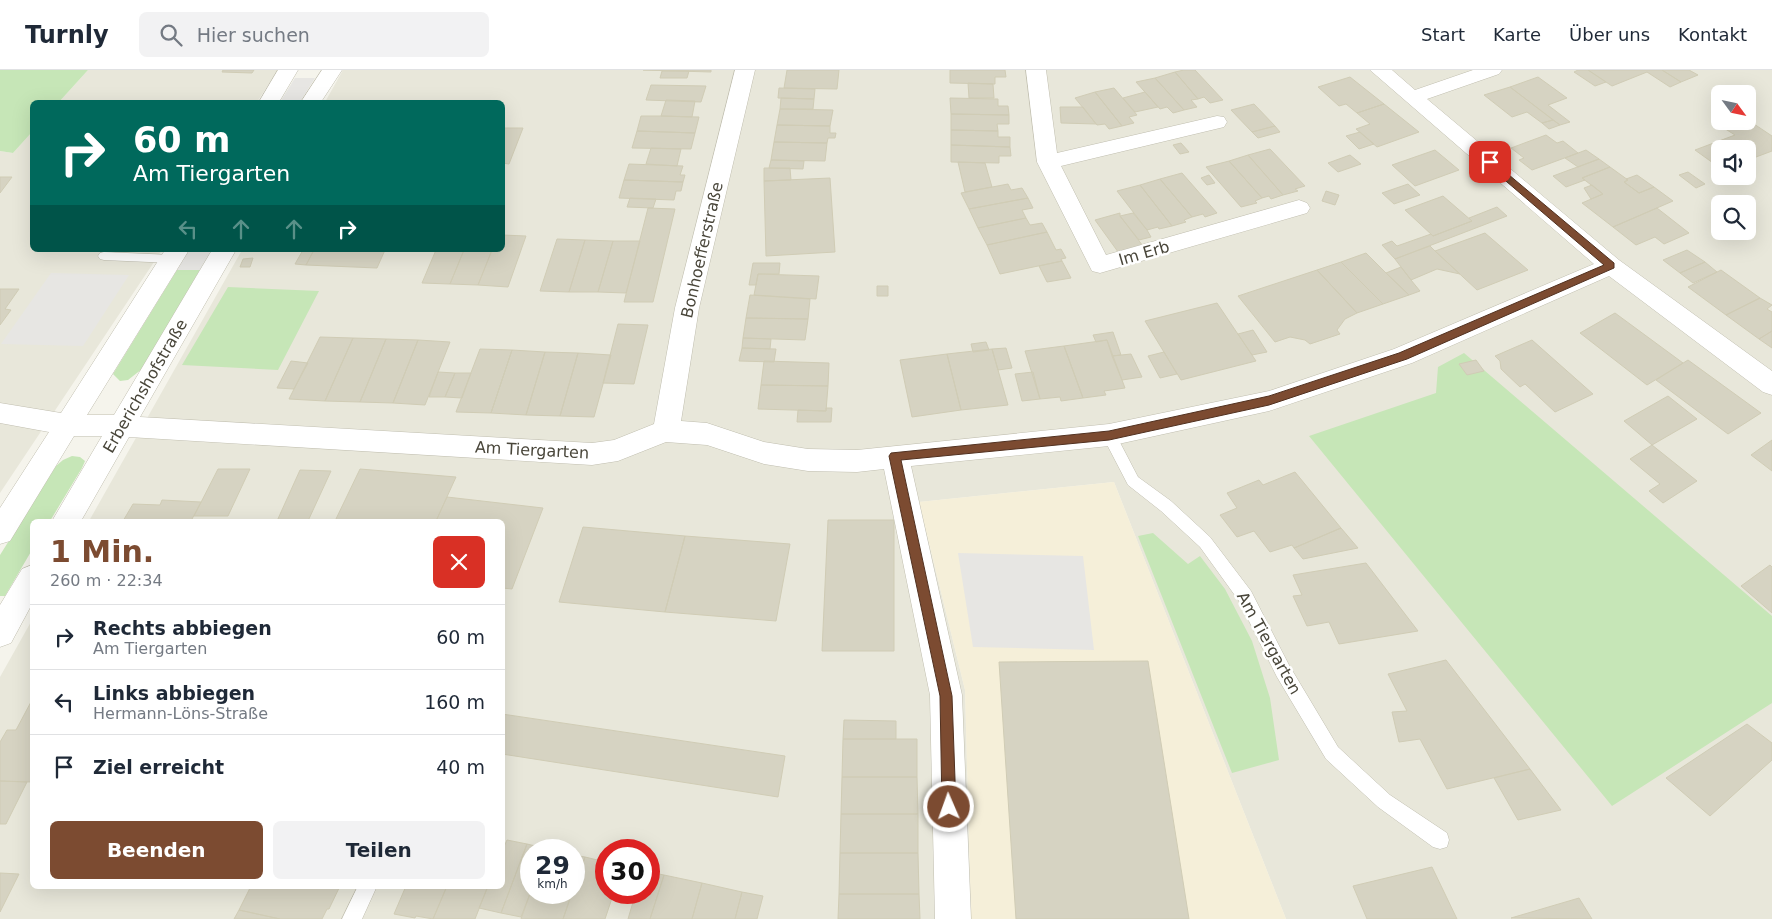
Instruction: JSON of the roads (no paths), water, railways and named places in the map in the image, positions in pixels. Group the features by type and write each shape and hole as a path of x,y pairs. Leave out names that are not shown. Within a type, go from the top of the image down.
{"street":[{"path":"270,100 288,70"},
{"path":"312,100 332,70"},
{"name":"Bonhoefferstraße","path":"666,431 687,308 745,70"},
{"name":"Im Erb","path":"1036,70 1048,162 1100,266 1299,208"},
{"path":"1380,70 1611,266 1772,385"},
{"path":"1414,97 1492,70"},
{"path":"1048,162 1217,122"},
{"name":"Erberichshofstraße","path":"67,519 223,252"},
{"path":"0,532 175,254"},
{"name":"Am Tiergarten","path":"67,425 122,426 592,454 618,450 641,439 666,431 707,434 764,453 808,460 857,460 1109,435 1269,400 1403,356 1611,266"},
{"path":"0,413 67,425"},
{"path":"895,456 946,696 953,919"},
{"path":"0,633 30,581"}],"lane":[{"path":"104,256 175,254"},
{"name":"Am Tiergarten","path":"1109,435 1133,481 1166,506 1205,542 1244,596 1283,671 1332,754 1384,801 1440,840"},
{"path":"352,919 367,889"}]}
